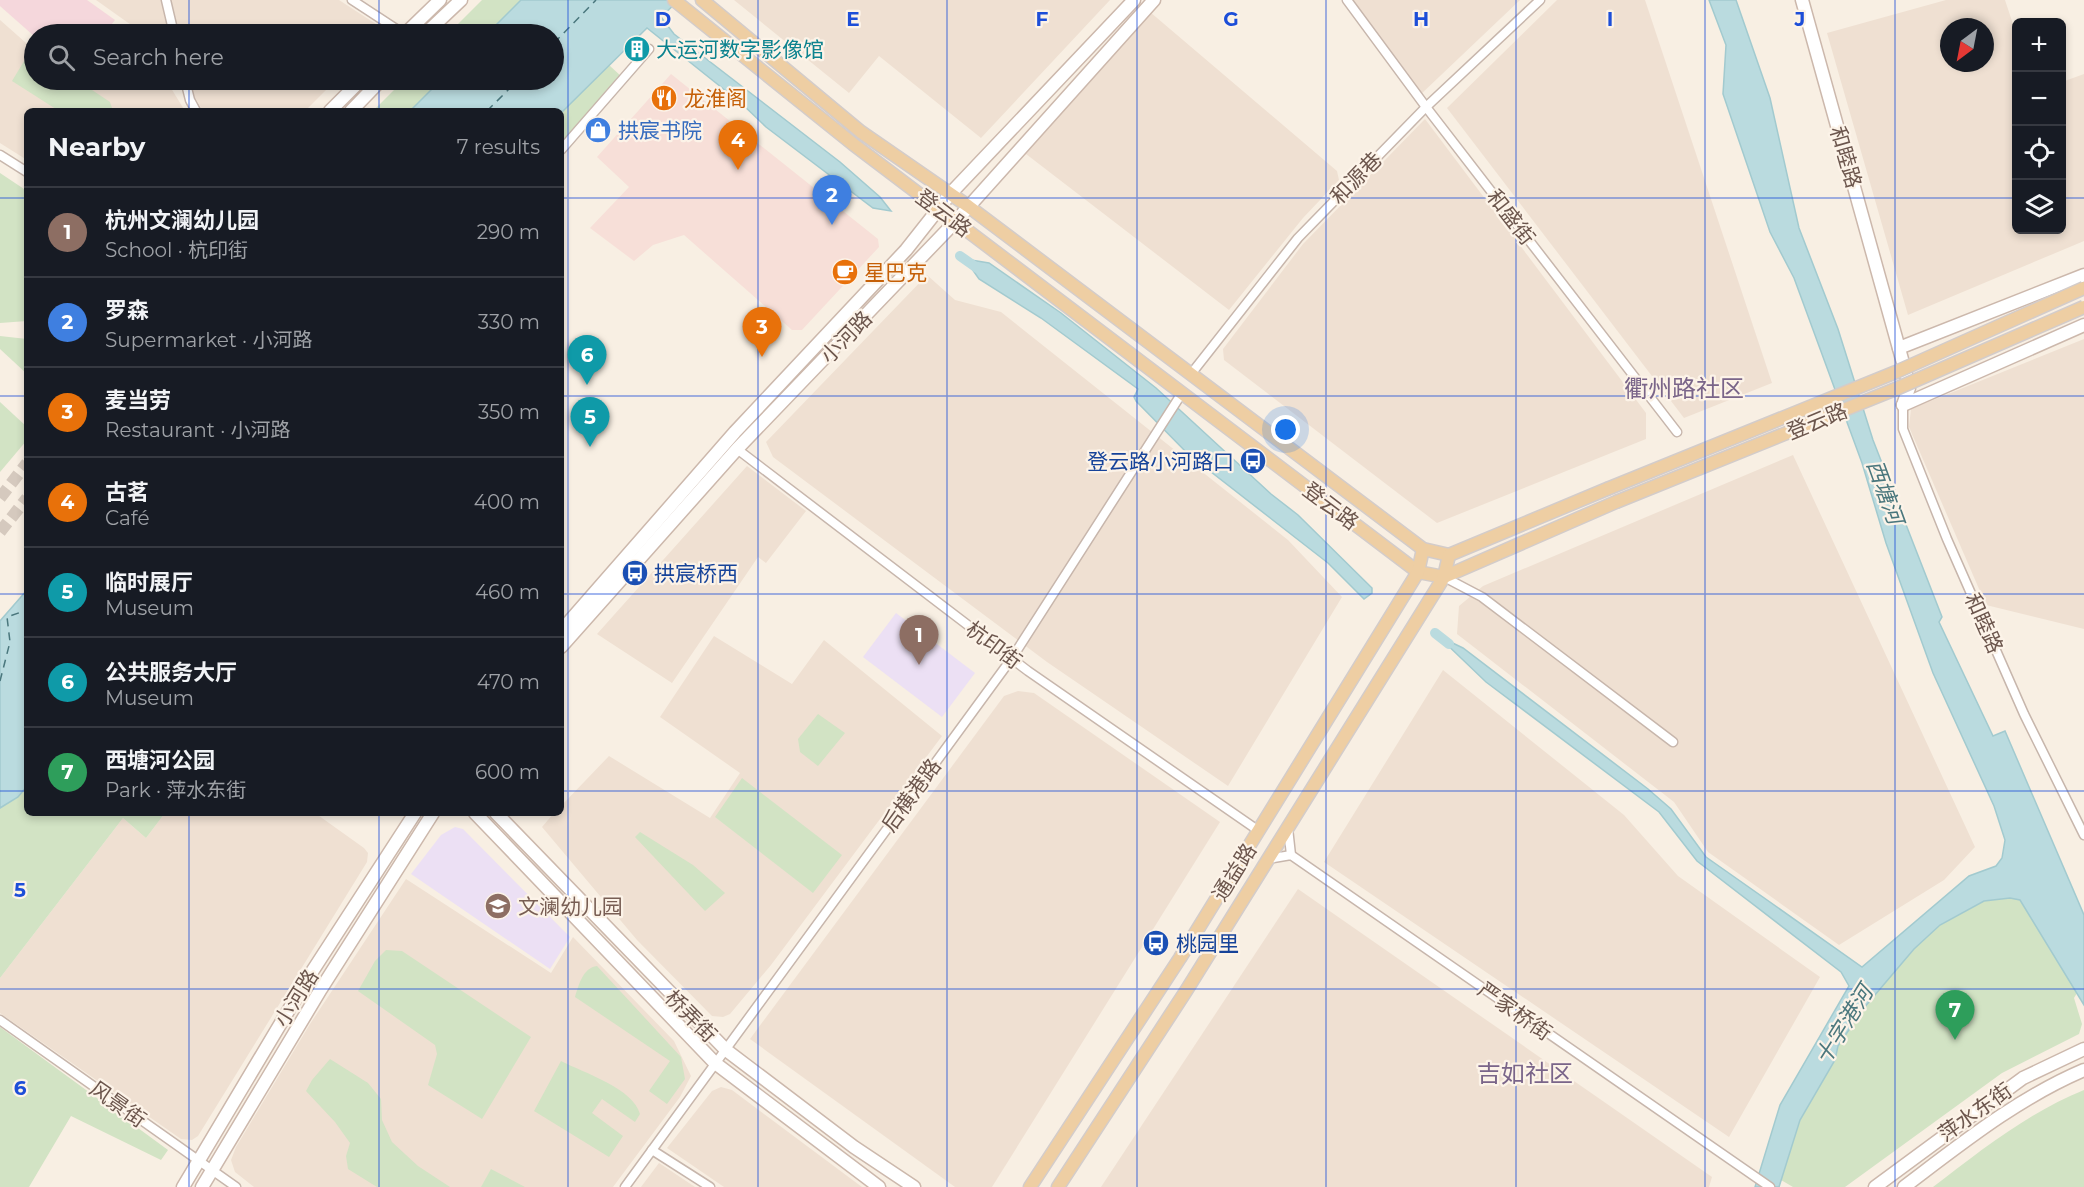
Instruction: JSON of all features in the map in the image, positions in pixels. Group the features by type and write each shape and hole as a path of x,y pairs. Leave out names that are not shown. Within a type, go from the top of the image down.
{"main road":[{"path":"415,24 440,0"},
{"path":"436,24 461,0"},
{"name":"登云路","path":"674,0 852,144 1418,572 1444,577 1616,502 1898,388 2084,307"},
{"name":"登云路","path":"702,0 861,132 951,193 1423,549 1449,555 1896,372 2084,288"},
{"name":"小河路","path":"564,628 735,432 906,250 951,193 1134,0"},
{"name":"小河路","path":"564,644 737,449 955,222 1154,0"},
{"name":"和睦路","path":"1802,0 1909,388 1903,405"},
{"path":"333,108 351,90"},
{"path":"354,108 371,90"},
{"path":"1899,348 2084,275"},
{"path":"1903,405 2084,325"},
{"name":"通益路","path":"1030,1187 1167,978 1259,831 1418,572 1423,549"},
{"name":"通益路","path":"1058,1187 1186,991 1444,577 1449,555"},
{"name":"小河路","path":"183,1187 306,981 413,816"},
{"name":"小河路","path":"202,1187 321,988 431,816"},
{"name":"桥弄街","path":"478,816 715,1063 879,1187"},
{"name":"桥弄街","path":"499,816 726,1050 854,1146 915,1187"},
{"name":"萍水东街","path":"1875,1187 2023,1078 2084,1050"},
{"name":"萍水东街","path":"1904,1187 1993,1120 2060,1080 2084,1070"}],"street":[{"path":"166,0 172,24"},
{"path":"352,0 389,24"},
{"name":"和盛街","path":"1347,0 1426,107 1677,432"},
{"name":"和源巷","path":"1191,374 1298,238 1426,107 1540,0"},
{"path":"564,147 649,49"},
{"path":"188,90 194,108"},
{"path":"0,155 24,170"},
{"name":"后横港路","path":"625,1187 1012,658 1182,393"},
{"name":"和睦路","path":"1903,405 1903,429 1947,539 2024,714 2084,835"},
{"name":"杭印街","path":"737,449 1012,658 1259,831"},
{"path":"1444,577 1482,597 1673,742"},
{"path":"1268,859 1291,855 1288,826"},
{"name":"严家桥街","path":"1291,855 1770,1187"},
{"name":"风景街","path":"0,1020 236,1187"},
{"path":"652,1150 710,1187"}],"shaded area":[{"path":"0,0 87,0 115,20 112,24 24,24 24,27 0,6"},
{"path":"96,0 339,0 376,24 130,24"},
{"path":"734,0 1110,0 981,138 879,56 849,93"},
{"path":"1349,0 1520,0 1420,95"},
{"path":"1557,0 1645,0 1772,383 1684,418 1447,108"},
{"path":"1946,0 2005,0 2012,21 2012,234 2066,234 2066,81 2084,74 2084,241 1908,315 1827,33"},
{"path":"1150,12 1337,171 1339,180 1303,218 1229,310 1026,154 1030,143"},
{"path":"0,20 24,41 24,90 172,90 183,108 24,108 24,158 0,143"},
{"path":"671,74 878,239 879,247 802,330 792,330 684,235 653,245 634,261 590,228 629,187 597,157"},
{"path":"186,90 326,90 308,108 201,108"},
{"path":"1425,119 1646,413 1646,439 1437,523 1224,360 1223,349 1303,244"},
{"path":"927,275 955,300 1001,312 1288,540 1342,597 1228,786 1047,662 773,457 766,442"},
{"path":"2084,339 2084,629 1986,605 1909,427 1911,409"},
{"path":"1793,455 1975,847 1944,880 1839,945 1708,852 1674,802 1457,634 1459,606 1483,586"},
{"path":"747,466 806,511 766,563 758,557 672,683 597,634"},
{"path":"896,613 975,673 942,717 863,657"},
{"path":"714,636 792,684 824,640 942,736 771,965 730,1014 723,1017 712,1016 637,940 542,827 551,816 564,816 564,803 609,756 710,818 740,773 660,717"},
{"path":"1443,670 1624,815 1678,876 1820,977 1729,1137 1324,862"},
{"path":"1018,691 1034,693 1220,822 992,1187 955,1187 750,1039 1004,696"},
{"path":"163,816 319,816 368,853 367,862 198,1136 192,1140 181,1139 0,1013 0,978 123,818 146,838"},
{"name":"文澜幼儿园","path":"455,827 463,829 570,937 550,969 411,874 441,835"},
{"path":"406,879 551,973 573,937 674,1041 691,1076 680,1097 613,1187 254,1187 235,1172 231,1160 236,1147 310,1024"},
{"path":"1298,889 1712,1177 1709,1187 1101,1187"},
{"path":"721,1087 732,1090 862,1187 724,1187 667,1148 712,1091"},
{"path":"659,1163 695,1187 641,1187"}],"green space":[{"path":"482,0 521,0 497,24 458,24"},
{"path":"24,61 24,89 12,81"},
{"path":"609,65 623,78 564,147 564,109"},
{"path":"26,90 92,90 110,102 112,108 54,108"},
{"path":"394,90 431,90 413,108 376,108"},
{"path":"0,173 24,189 24,321 0,323"},
{"path":"0,336 24,339 24,371 0,349"},
{"path":"0,402 24,424 24,444 0,472"},
{"path":"818,714 845,733 818,766 800,752 798,739"},
{"path":"742,778 842,855 813,893 715,817"},
{"path":"24,790 24,816 163,816 146,838 123,818 0,978 0,808 18,797"},
{"path":"640,832 693,865 725,893 705,911 635,837"},
{"path":"2010,898 2020,900 2077,993 2074,998 2082,1024 2079,1034 2002,1073 1845,1187 1793,1187 1781,1180 1800,1120 1835,1060 1838,1046 1863,1009 1913,949 1940,925 1984,901"},
{"path":"386,950 402,951 531,1037 482,1119 428,1085 437,1054 435,1045 358,991 375,961"},
{"path":"597,966 681,1057 685,1079 667,1104 649,1091 670,1061 575,997 585,973"},
{"path":"0,1027 168,1150 161,1160 71,1116 29,1187 0,1187"},
{"path":"330,1059 368,1083 381,1099 382,1120 392,1142 418,1166 450,1187 377,1187 348,1169 346,1156 350,1143 335,1122 306,1091"},
{"path":"561,1061 618,1089 636,1105 640,1114 635,1122 602,1099 592,1113 623,1136 609,1157 534,1111"},
{"path":"2084,1090 2084,1187 1933,1187 2024,1121"},
{"path":"491,1169 525,1187 481,1187"}],"water":[{"path":"521,0 679,0 661,17 674,34 840,162 880,197 891,211 873,208 766,127 741,103 647,28 564,110 564,108 413,108 431,90 564,90 564,24 497,24"},
{"path":"1709,0 1736,0 1770,98 1799,228 1838,329 1873,440 1942,617 1939,622 1993,736 2005,731 2084,915 2084,1005 2020,900 2010,898 1984,901 1940,925 1914,949 1863,1009 1838,1046 1835,1060 1800,1120 1779,1187 1755,1187 1780,1105 1849,986 1841,972 1697,861 1659,812 1486,682 1438,636 1463,648 1648,789 1671,809 1706,857 1862,967 1969,876 1996,866 2002,858 2005,840 1994,806 1933,673 1886,543 1862,463 1794,278 1770,232 1723,94 1726,45"},
{"path":"965,259 989,263 1061,313 1156,388 1271,494 1298,515 1372,588 1372,593 1364,599 1328,563 1188,454 1136,401 1134,397 1138,389 1041,318 979,279"},
{"path":"24,593 24,790 18,797 0,808 0,621"}],"waterway":[{"path":"960,256 977,268"},
{"path":"1435,633 1449,644"}],"ferry route":[{"path":"564,33 596,0"},
{"path":"490,108 508,90"},
{"path":"0,681 10,642 7,617 24,611"}],"tunnel":[{"path":"0,498 24,467"},
{"path":"0,532 24,502"}],"place":[{"name":"大运河数字影像馆","path":"637,49"},
{"name":"龙淮阁","path":"664,98"},
{"name":"拱宸书院","path":"598,130"},
{"name":"古茗","path":"738,170"},
{"name":"罗森","path":"832,225"},
{"name":"星巴克","path":"845,272"},
{"name":"麦当劳","path":"762,357"},
{"name":"公共服务大厅","path":"587,385"},
{"name":"临时展厅","path":"590,447"},
{"name":"登云路小河路口","path":"1253,461"},
{"name":"拱宸桥西","path":"635,573"},
{"name":"杭州文澜幼儿园","path":"919,665"},
{"name":"文澜幼儿园","path":"498,906"},
{"name":"桃园里","path":"1156,943"},
{"name":"西塘河公园","path":"1955,1040"}],"district":[{"name":"衢州路社区","path":"1684,388"},
{"name":"吉如社区","path":"1525,1073"}],"water label":[{"name":"西塘河","path":"1885,492"},
{"name":"十字港河","path":"1844,1025"}]}
